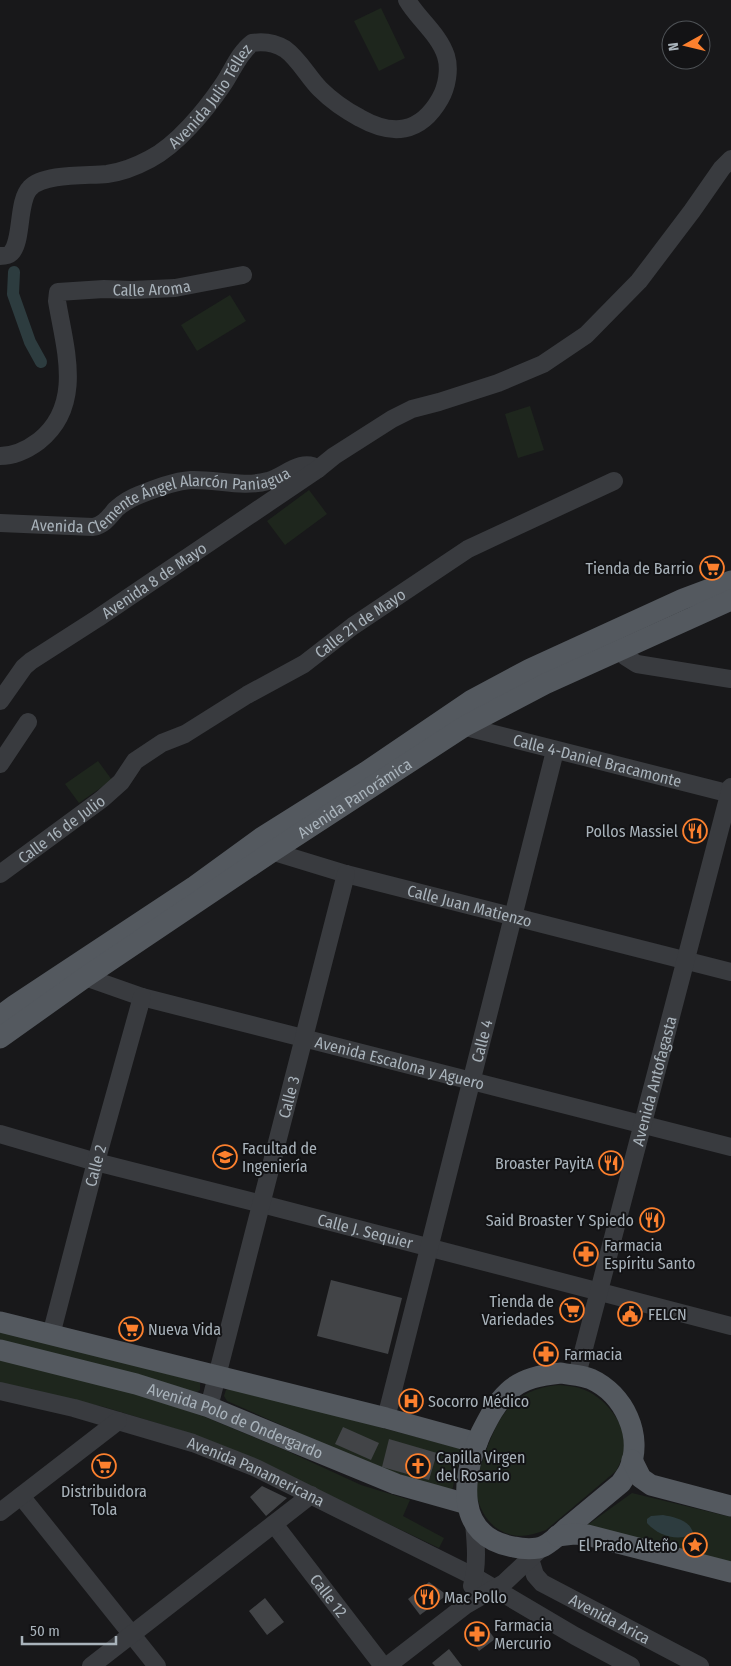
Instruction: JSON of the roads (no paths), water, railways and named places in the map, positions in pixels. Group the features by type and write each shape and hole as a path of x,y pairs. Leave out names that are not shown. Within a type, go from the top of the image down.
{"main road":[{"name":"Avenida Panorámica","path":"566,664 683,599 731,581"},
{"name":"Avenida Panorámica","path":"0,1038 83,969 530,669 566,664 621,650 731,600"},
{"name":"Avenida Panorámica","path":"0,1016 15,1005 83,969"},
{"name":"Avenida Polo de Ondergardo","path":"0,1322 386,1418 477,1443"},
{"name":"Avenida Polo de Ondergardo","path":"0,1350 136,1384 210,1407 471,1514"},
{"path":"543,1547 621,1483 629,1470 634,1445 632,1426 622,1404 609,1390 591,1379 561,1373 527,1380 508,1391 494,1408 477,1443 466,1483 471,1514 486,1536 502,1545 522,1548 543,1547 574,1534 587,1535 731,1572"},
{"path":"632,1460 641,1478 651,1485 731,1506"}],"street":[{"name":"Avenida Julio Téllez","path":"0,256 12,252 24,203 28,190 31,187 38,182 61,177 119,172 151,159 169,146 192,124 222,86 232,67 252,43 269,42 287,51 334,102 378,127 393,130 406,129 420,123 440,98 448,71 447,58 443,47 407,0"},
{"name":"Avenida 8 de Mayo","path":"0,701 31,660 98,618 318,469 334,456 392,419 412,409 498,383 536,367 586,335 639,281 722,168 731,159"},
{"name":"Calle Aroma","path":"0,456 22,452 36,444 57,423 63,410 68,392 69,374 57,301 58,292 175,288 243,275"},
{"name":"Avenida Clemente Ángel Alarcón Paniagua","path":"0,523 93,527 106,522 117,508 128,500 190,480 255,484 270,481 292,469 311,466 318,469"},
{"name":"Calle 21 de Mayo","path":"121,782 136,761 162,743 185,734 246,695 304,664 353,626 468,549 614,481"},
{"path":"621,650 626,657 637,664 731,679"},
{"name":"Calle 4-Daniel Bracamonte","path":"458,719 555,751 730,791"},
{"path":"0,764 28,722"},
{"name":"Calle 4","path":"386,1418 555,751"},
{"name":"Calle 16 de Julio","path":"0,874 95,805 121,782"},
{"name":"Avenida Antofagasta","path":"577,1376 730,791"},
{"name":"Calle Juan Matienzo","path":"267,844 346,874 731,972"},
{"name":"Calle 3","path":"210,1407 346,874"},
{"name":"Avenida Escalona y Aguero","path":"83,969 142,997 731,1147"},
{"name":"Calle 2","path":"51,1335 96,1162 142,997"},
{"name":"Calle J. Sequier","path":"0,1134 96,1162 731,1326"},
{"name":"Avenida Panamericana","path":"0,1391 74,1408 193,1442 256,1468 496,1589"},
{"path":"0,1512 118,1421"},
{"path":"90,1666 311,1495"},
{"path":"21,1496 157,1666"},
{"path":"466,1605 475,1577 477,1550 471,1514"},
{"name":"Calle 12","path":"274,1524 383,1666"},
{"path":"387,1666 466,1605 496,1589 543,1547"},
{"name":"Avenida Arica","path":"543,1547 535,1574 542,1583 700,1666"},
{"name":"Avenida Arica","path":"496,1589 575,1636 631,1666"}],"waterway":[{"path":"14,272 13,294 30,342 41,362"}],"place":[{"name":"Tienda de Barrio","path":"712,568"},
{"name":"Pollos Massiel","path":"695,831"},
{"name":"Facultad de Ingeniería","path":"225,1157"},
{"name":"Broaster PayitA","path":"611,1163"},
{"name":"Said Broaster Y Spiedo","path":"652,1220"},
{"name":"Farmacia Espíritu Santo","path":"586,1254"},
{"name":"Tienda de Variedades","path":"572,1310"},
{"name":"FELCN","path":"630,1314"},
{"name":"Nueva Vida","path":"131,1329"},
{"name":"Farmacia","path":"546,1354"},
{"name":"Socorro Médico","path":"411,1401"},
{"name":"Distribuidora Tola","path":"104,1466"},
{"name":"Capilla Virgen del Rosario","path":"418,1466"},
{"name":"El Prado Alteño","path":"695,1545"},
{"name":"Mac Pollo","path":"427,1597"},
{"name":"Farmacia Mercurio","path":"477,1634"}]}
